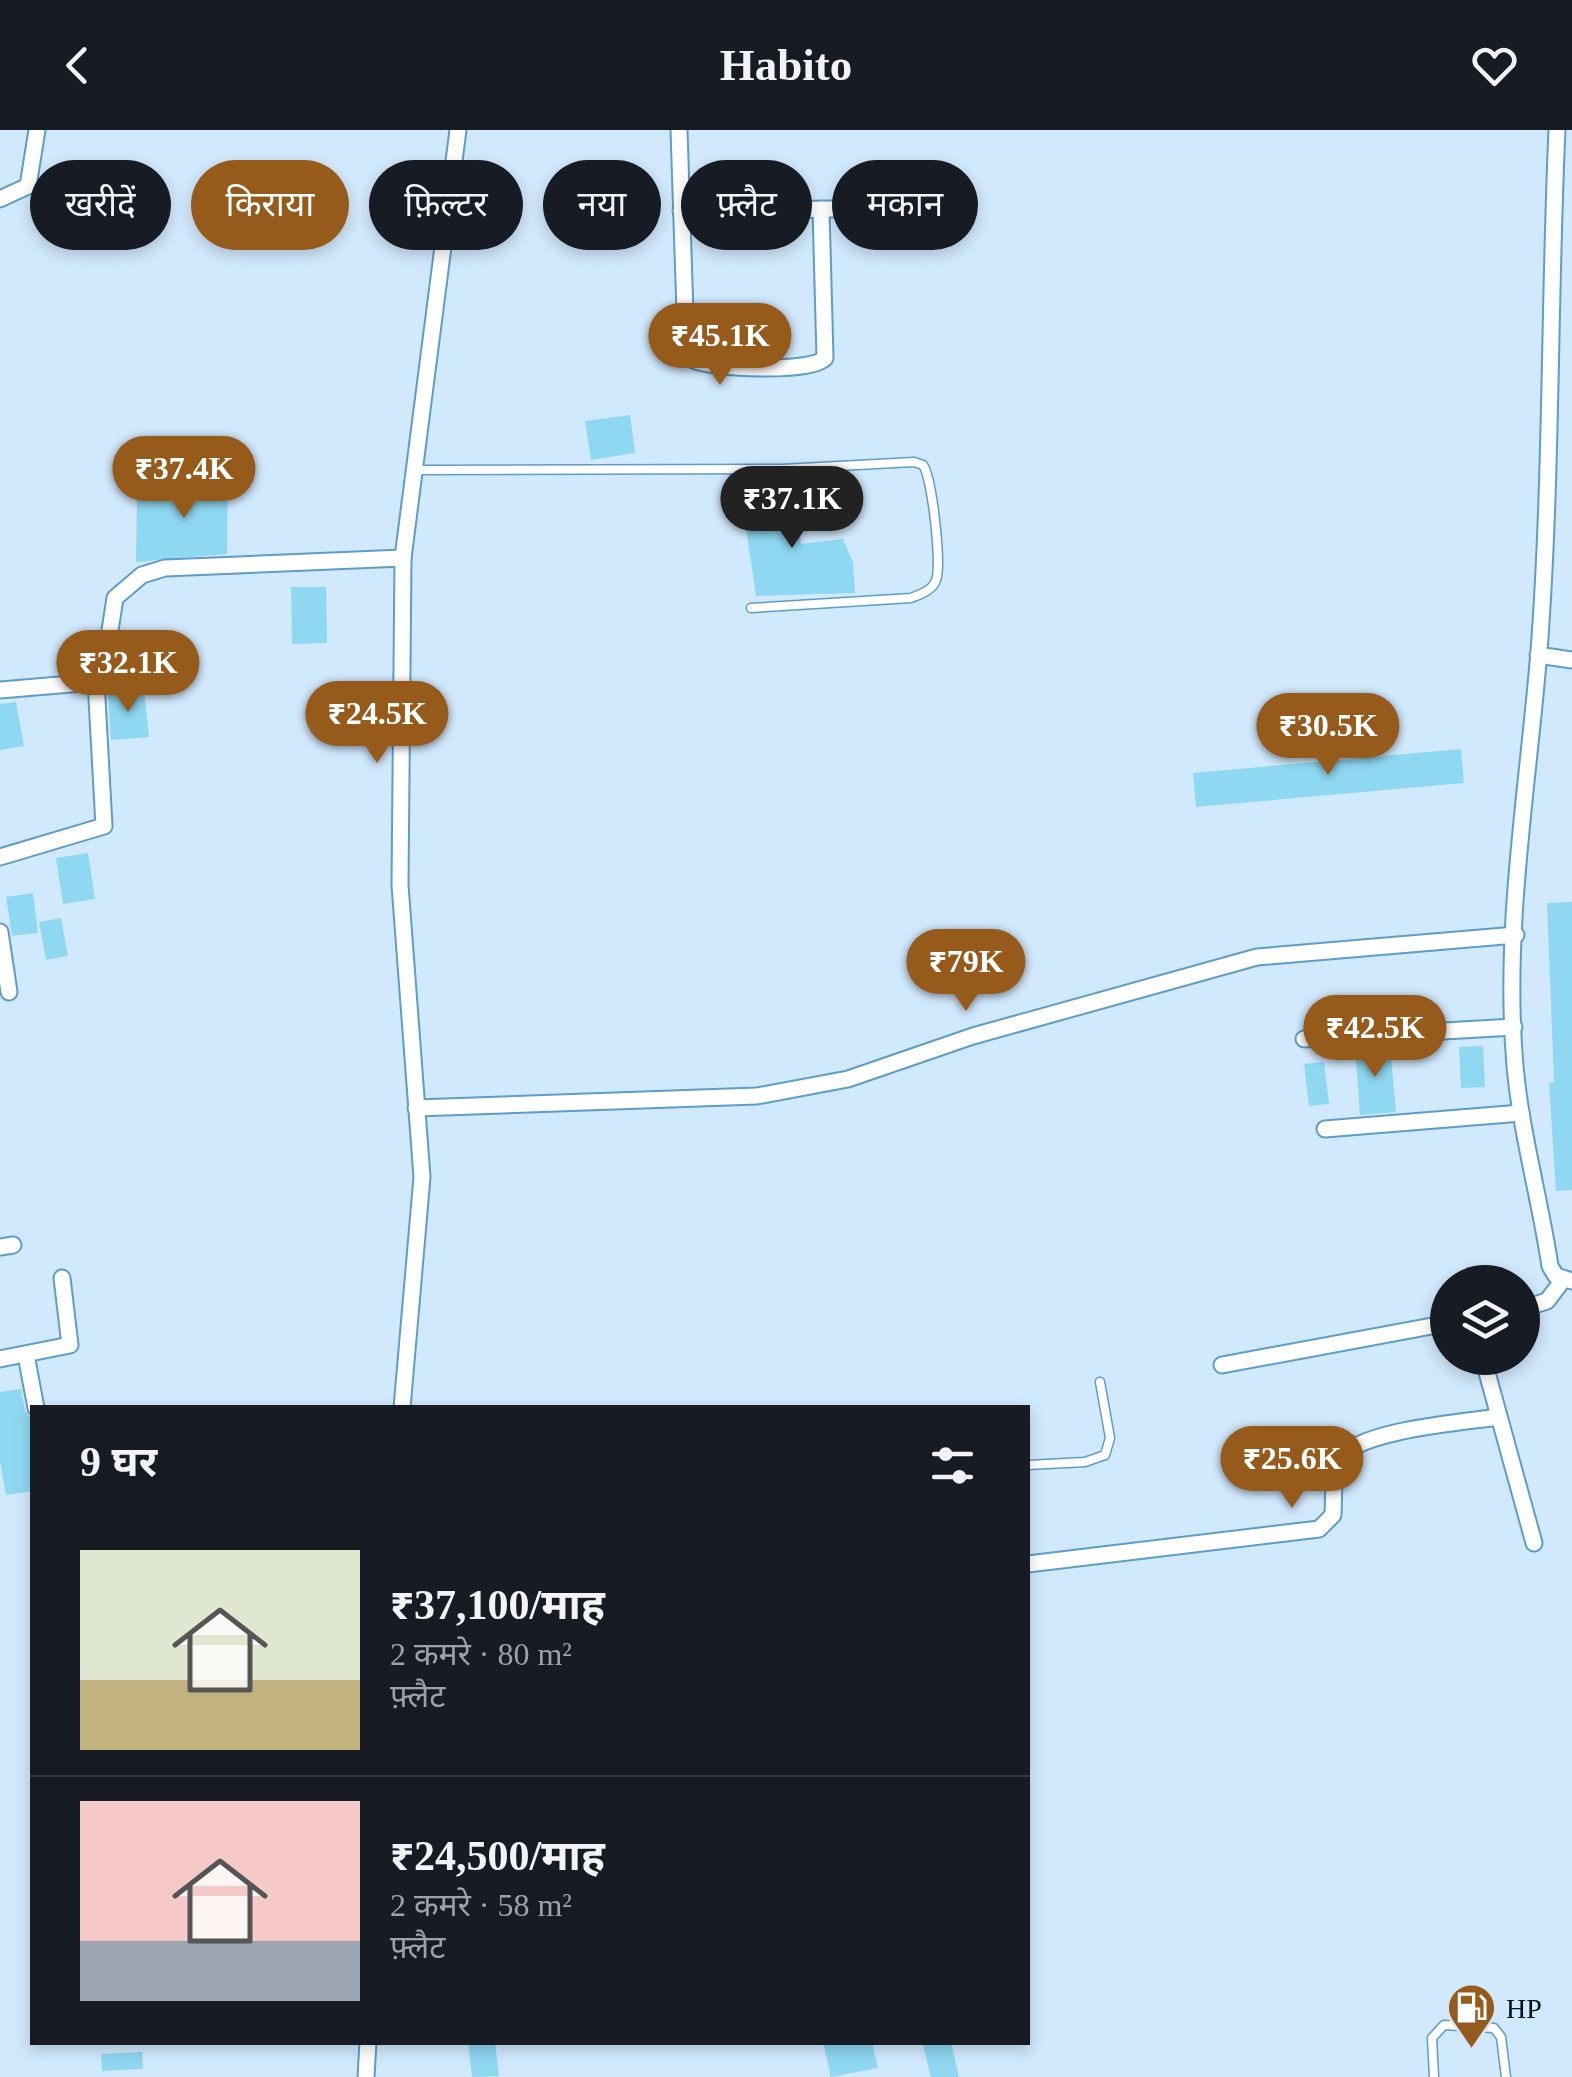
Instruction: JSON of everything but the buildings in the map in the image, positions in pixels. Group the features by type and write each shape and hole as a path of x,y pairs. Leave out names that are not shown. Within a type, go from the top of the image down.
{"street":[{"path":"0,200 28,186 38,130"},
{"path":"402,1405 421,1224 400,885 404,558 458,130"},
{"path":"680,130 681,211"},
{"path":"1540,1303 1568,1280 1550,1266 1521,1113 1514,1027 1522,792 1538,655 1550,484 1550,284 1557,130"},
{"path":"812,209 832,209"},
{"path":"682,250 686,342 693,360 710,365 810,368 820,364 828,351 821,209"},
{"path":"0,857 104,826 96,681 107,668 109,614 115,598 142,575 164,568 404,558"},
{"path":"1538,655 1572,660"},
{"path":"0,690 96,681"},
{"path":"0,932 9,992"},
{"path":"416,1108 756,1096 806,1090 973,1036 1257,957 1516,935"},
{"path":"1304,1039 1514,1027"},
{"path":"1325,1130 1521,1113"},
{"path":"0,1359 70,1345 62,1278"},
{"path":"1222,1365 1430,1326"},
{"path":"26,1355 35,1405"},
{"path":"1488,1375 1534,1543"},
{"path":"1030,1564 1319,1529 1334,1514 1337,1464 1349,1450 1387,1436 1499,1416"},
{"path":"366,2077 368,2045"}],"lane":[{"path":"414,470 782,469 914,462 922,465 929,482 938,573 929,590 910,598 751,608"},
{"path":"1030,1465 1084,1462 1105,1455 1110,1438 1100,1382"},
{"path":"1434,2077 1432,2038 1444,2026 1494,2028 1501,2037 1506,2077"}],"place":[{"name":"HP","path":"1471,2050"}]}
